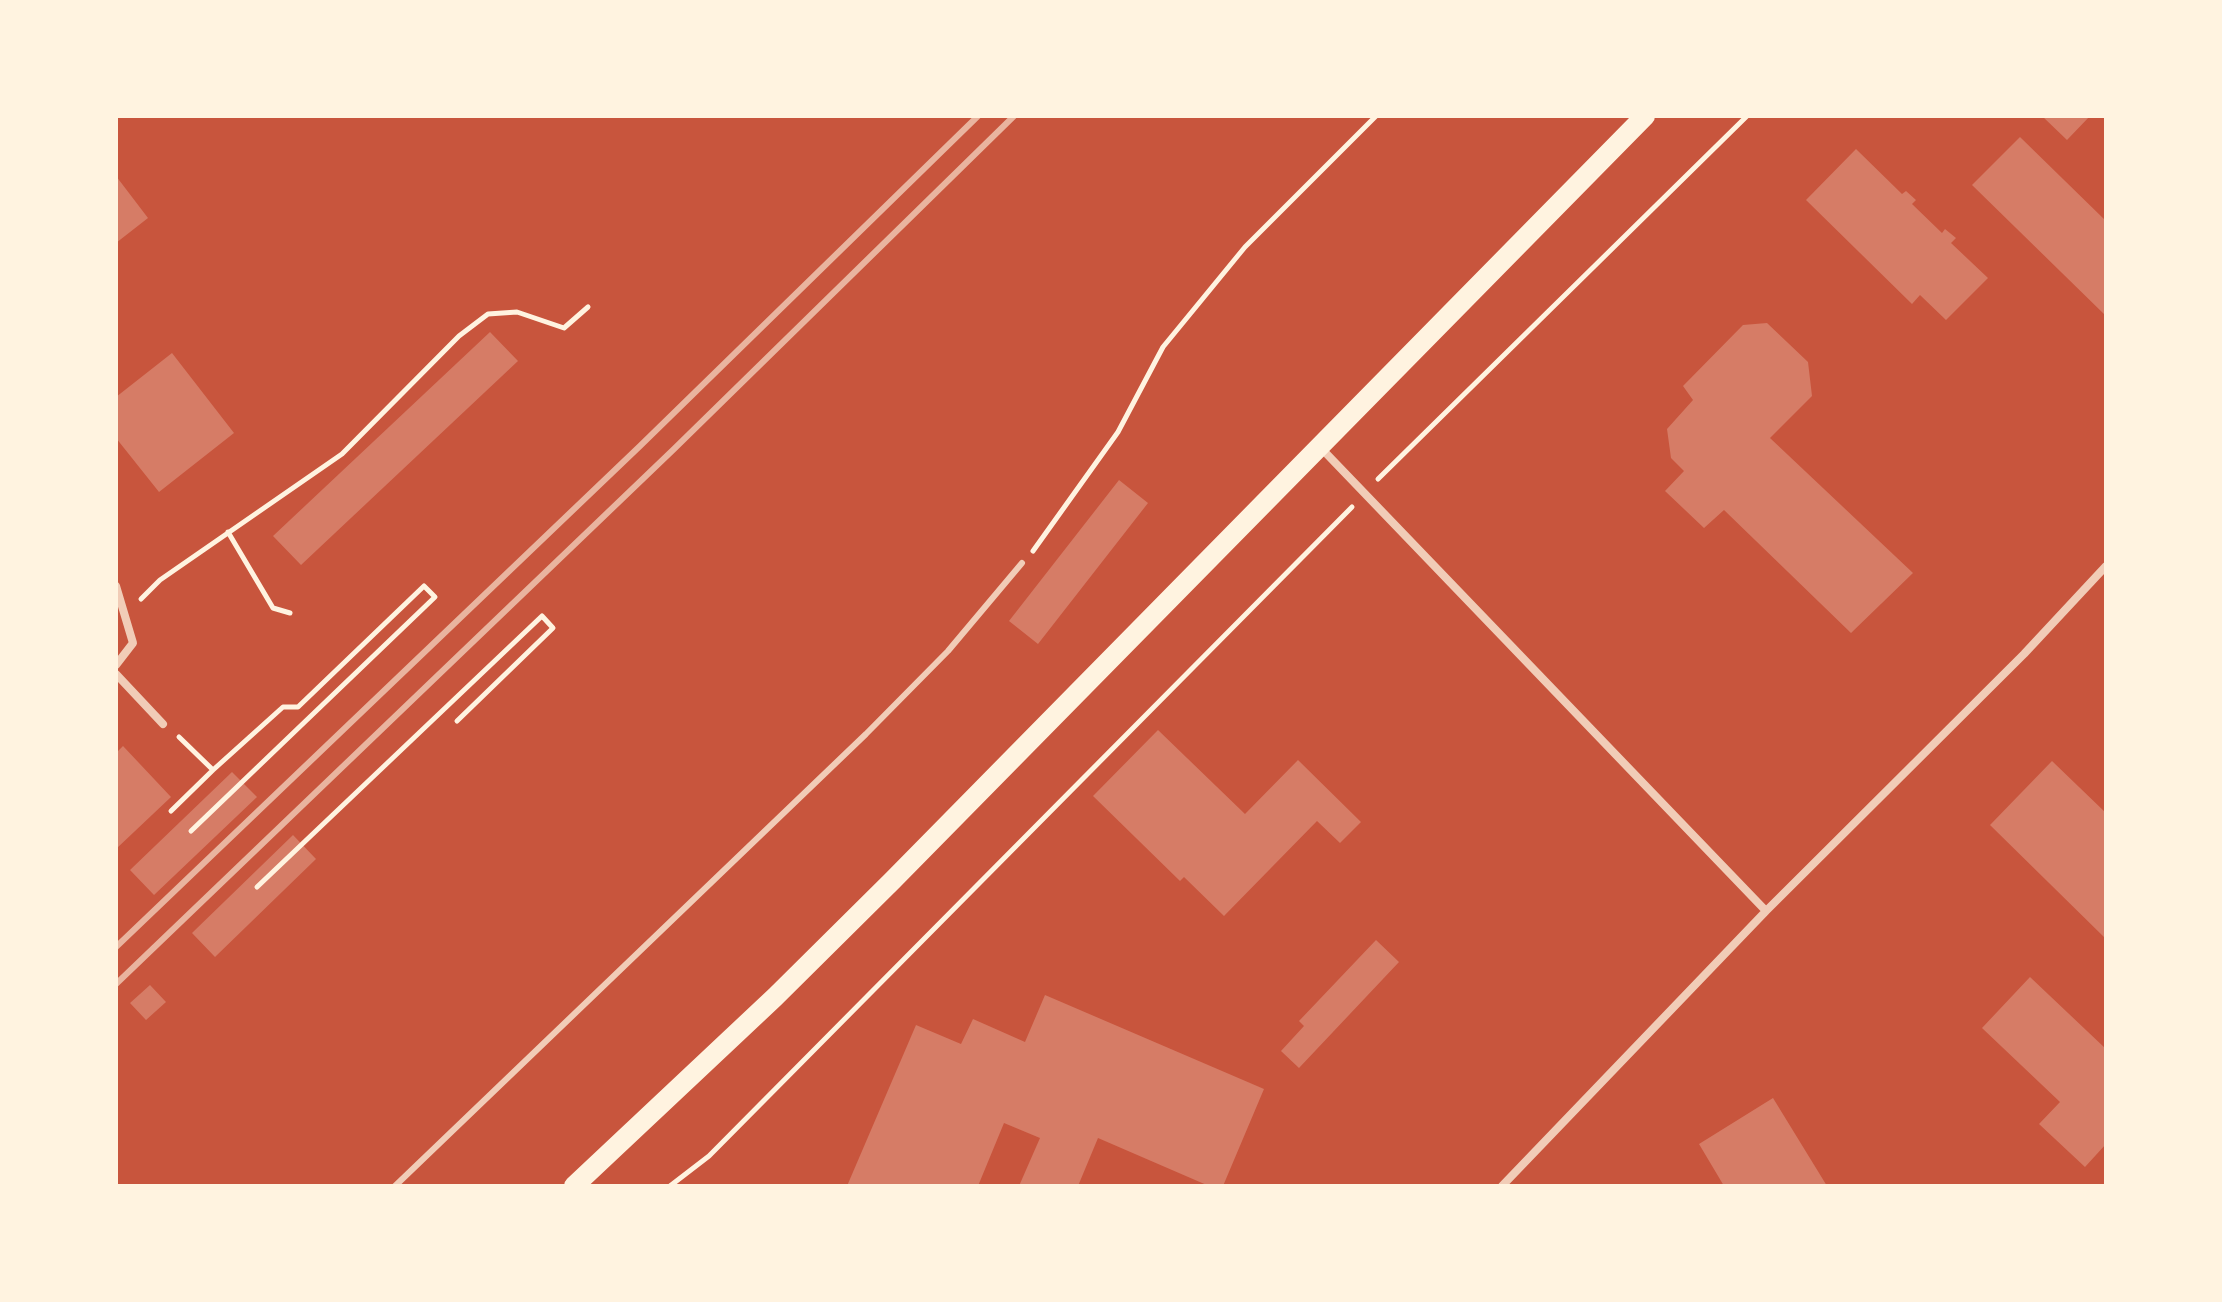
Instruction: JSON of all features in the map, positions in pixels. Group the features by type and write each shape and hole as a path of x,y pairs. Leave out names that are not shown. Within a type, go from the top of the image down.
{"main road":[{"path":"574,1186 881,891 1645,116"}],"street":[{"path":"1318,445 1766,911"},
{"path":"1502,1186 1766,911 2015,664 2106,566"},
{"path":"116,586 133,643 116,665"},
{"path":"116,674 163,724"}],"lane":[{"path":"395,1186 866,734 948,651 1022,563"}],"path":[{"path":"1022,563 1118,432 1163,347 1245,247 1376,116"},
{"path":"670,1186 709,1156 1364,494 1747,116"},
{"path":"127,615 160,580 342,454 459,336 488,314 517,312 564,328 588,307"},
{"path":"228,532 273,608 290,613"},
{"path":"171,811 283,707 298,707 424,586 435,597 191,831"},
{"path":"257,887 542,616 553,628 457,721"},
{"path":"163,724 213,770"}],"building":[{"path":"2042,116 2090,116 2067,140"},
{"path":"2020,137 2106,221 2106,316 1972,185"},
{"path":"1856,149 1902,194 1906,191 1916,200 1912,204 1942,233 1945,229 1956,238 1951,243 1988,278 1946,320 1920,295 1912,304 1806,200"},
{"path":"116,176 148,218 116,243"},
{"path":"1767,323 1808,362 1812,396 1770,438 1913,573 1851,633 1724,510 1704,528 1665,491 1684,471 1671,458 1667,429 1693,400 1683,386 1743,325"},
{"path":"490,332 518,361 301,565 273,536"},
{"path":"172,353 234,433 159,492 116,438 116,397"},
{"path":"1119,480 1148,503 1038,644 1009,621"},
{"path":"1158,730 1245,814 1298,760 1361,822 1340,843 1317,821 1224,916 1184,877 1180,881 1093,796"},
{"path":"123,746 171,797 116,849 116,753"},
{"path":"2052,761 2106,813 2106,939 1990,825"},
{"path":"232,772 257,797 154,895 130,870"},
{"path":"293,835 316,859 215,957 192,933"},
{"path":"1376,940 1399,962 1299,1068 1281,1051 1304,1026 1299,1021"},
{"path":"2030,977 2106,1049 2106,1144 2085,1167 2039,1124 2060,1102 1982,1028"},
{"path":"150,985 166,1002 146,1020 130,1003"},
{"path":"1045,995 1264,1089 1223,1186 1209,1186 1098,1138 1078,1186 1019,1186 1040,1138 1004,1123 978,1186 847,1186 916,1025 961,1044 973,1019 1025,1042"},
{"path":"1773,1098 1827,1186 1724,1186 1699,1144"}],"railway":[{"path":"116,947 640,446 978,116"},
{"path":"116,984 674,449 1014,116"}]}
